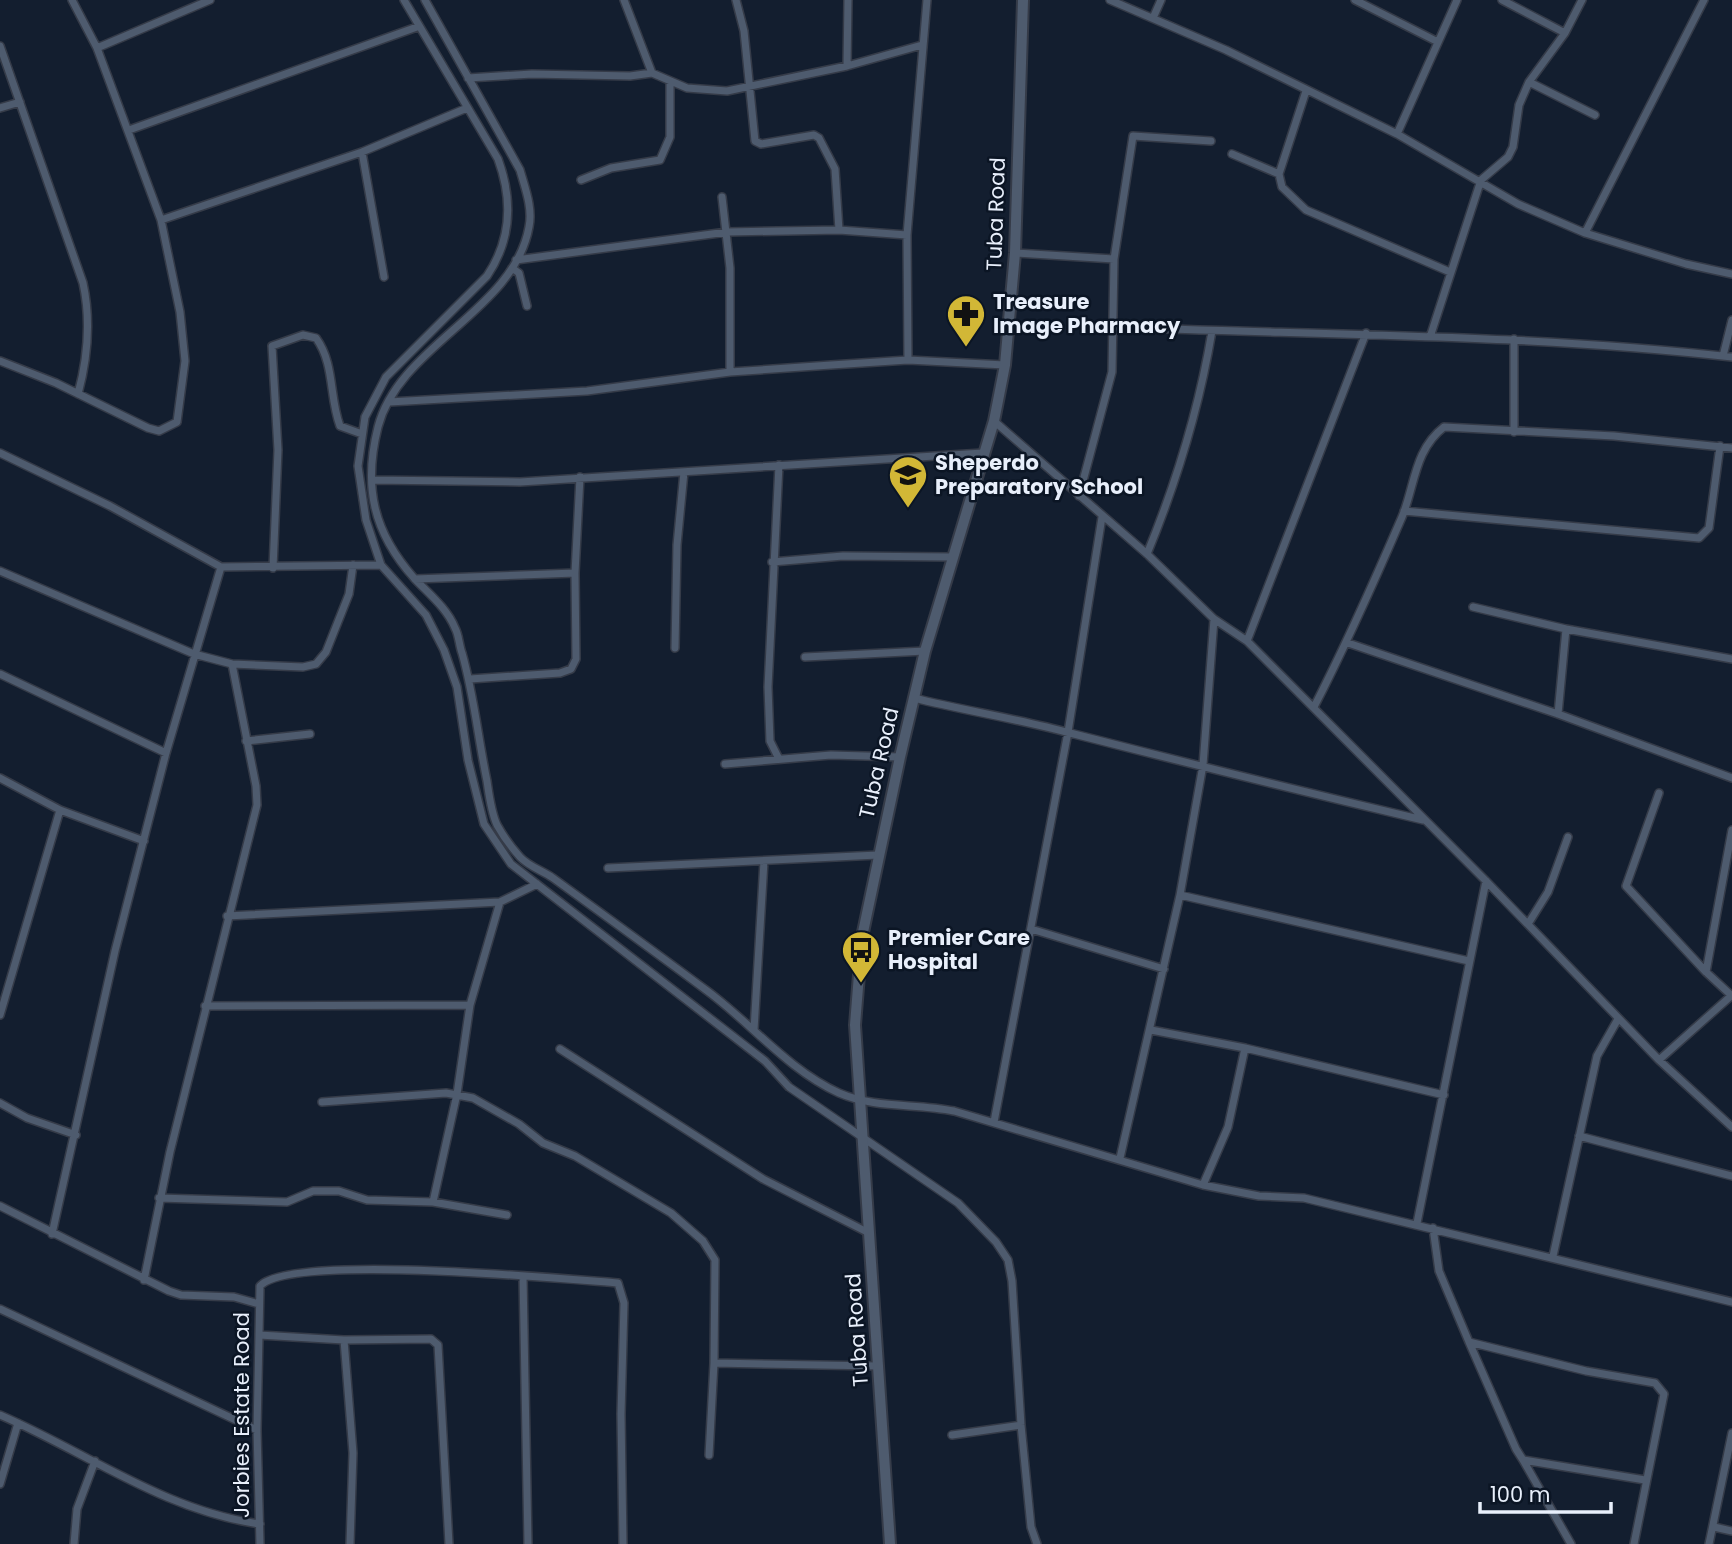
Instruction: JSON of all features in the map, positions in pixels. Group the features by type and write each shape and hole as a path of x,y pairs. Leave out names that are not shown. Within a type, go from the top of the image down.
{"street":[{"path":"0,361 159,431 177,422 185,361 180,312 161,220 130,130 97,48 72,0"},
{"path":"97,48 210,0"},
{"path":"404,0 417,27 498,159 508,185 505,242 487,276 386,376 365,417 359,482 366,520 381,565 426,615 444,650 457,687 468,761 484,824 511,864 765,1061 789,1087 862,1134 958,1203 996,1242 1009,1260 1031,1527 1037,1544"},
{"path":"425,0 520,170 529,200 529,228 514,264 447,339 415,363 396,385 379,425 373,480 380,530 396,557 441,606 456,628 470,679 494,814 497,824 522,859 551,877 707,991 822,1085 860,1101 924,1104 1120,1158 1203,1185 1259,1196 1304,1198 1553,1256 1732,1302"},
{"path":"624,0 652,73"},
{"path":"736,0 744,31 758,143 814,135 824,144 835,169 839,230"},
{"path":"847,66 848,0"},
{"path":"908,360 907,235 927,0"},
{"name":"Tuba Road","path":"890,1544 855,1025 857,981 878,855 925,651 994,421 1005,365 1015,253 1023,0"},
{"path":"1110,0 1226,50 1397,134 1481,180 1518,204 1585,233 1686,264 1732,274"},
{"path":"1153,18 1161,0"},
{"path":"1354,0 1438,42"},
{"path":"1397,134 1457,0"},
{"path":"1502,0 1565,33"},
{"path":"1431,334 1481,180 1507,157 1513,147 1515,120 1529,82 1565,33 1582,0"},
{"path":"1585,233 1704,0"},
{"path":"130,130 417,27"},
{"path":"468,78 532,74 630,76 652,73 687,88 727,91 847,66 922,45"},
{"path":"0,46 75,256 87,304 87,359 78,394"},
{"path":"581,180 611,168 660,160 670,137 670,82"},
{"path":"1529,82 1595,115"},
{"path":"1306,91 1279,174 1282,187 1306,210 1450,272"},
{"path":"0,108 20,102"},
{"path":"161,220 362,152 467,108"},
{"path":"1079,496 1112,372 1114,259 1133,135 1211,141"},
{"path":"362,152 384,277"},
{"path":"1231,154 1279,174"},
{"path":"722,197 727,232 730,372"},
{"path":"514,264 727,232 839,230 907,235"},
{"path":"1015,253 1114,259"},
{"path":"514,264 519,273 527,306"},
{"path":"1723,356 1732,320"},
{"path":"1111,327 1431,334 1732,357"},
{"path":"1147,554 1173,492 1194,424 1212,331"},
{"path":"1247,641 1366,333"},
{"path":"273,568 278,450 272,346 303,335 316,338 327,358 340,426 362,434"},
{"path":"1514,339 1514,432"},
{"path":"389,402 587,391 730,372 908,360 1005,365"},
{"path":"994,421 1147,554 1214,619 1247,641 1486,881 1618,1019 1732,1127"},
{"path":"1314,707 1348,643 1404,511 1423,452 1444,427 1614,436 1732,448"},
{"path":"1404,511 1699,538 1709,528 1720,446"},
{"path":"0,453 110,506 221,567 381,565"},
{"path":"373,480 520,482 983,453"},
{"path":"779,465 772,562 768,687 770,741 779,759"},
{"path":"675,648 677,545 684,472"},
{"path":"470,679 561,673 571,669 576,659 575,573 580,477"},
{"path":"994,1122 1068,732 1102,517"},
{"path":"772,562 843,556 952,557"},
{"path":"0,572 194,654 232,664 303,667 316,664 326,652 349,594 353,565"},
{"path":"52,1234 116,951 166,753 221,567"},
{"path":"415,579 575,573"},
{"path":"1473,607 1566,629 1732,659"},
{"path":"1120,1158 1152,1030 1203,765 1214,619"},
{"path":"1558,714 1566,629"},
{"path":"1348,643 1558,714 1732,778"},
{"path":"805,657 925,651"},
{"path":"144,1280 159,1198 227,916 257,805 256,786 232,664"},
{"path":"0,674 166,753"},
{"path":"914,698 986,717 1068,732 1140,753 1203,765 1423,820"},
{"path":"246,740 310,734"},
{"path":"725,764 859,755 900,757"},
{"path":"0,778 60,810 144,841"},
{"path":"1659,793 1626,886 1732,996 1659,1060"},
{"path":"0,1014 60,810"},
{"path":"1706,972 1730,858 1732,830"},
{"path":"1528,924 1548,892 1567,837"},
{"path":"608,868 878,855"},
{"path":"754,1030 764,860"},
{"path":"1417,1223 1486,881"},
{"path":"227,916 500,902 537,884"},
{"path":"1180,895 1469,961"},
{"path":"433,1202 457,1094 470,1005 500,902"},
{"path":"1031,929 1164,969"},
{"path":"205,1006 470,1005"},
{"path":"1553,1256 1597,1056 1618,1019"},
{"path":"1152,1030 1245,1048 1444,1095"},
{"path":"1203,1185 1228,1127 1245,1048"},
{"path":"560,1049 763,1179 870,1234"},
{"path":"322,1102 457,1094 496,1109 544,1143 575,1156 671,1213 703,1241 715,1261 714,1363 709,1455"},
{"path":"0,1103 27,1118 76,1135"},
{"path":"1579,1136 1732,1176"},
{"path":"159,1198 287,1202 313,1191 339,1191 367,1200 433,1202 507,1214"},
{"path":"0,1206 144,1280 181,1295 234,1297 259,1304"},
{"path":"1433,1228 1439,1271 1516,1450 1571,1544"},
{"name":"Jorbies Estate Road","path":"260,1544 257,1430 260,1286 269,1280 317,1272 367,1270 523,1276"},
{"path":"528,1544 523,1276 618,1283 623,1290 623,1544"},
{"path":"0,1309 257,1430"},
{"path":"259,1335 344,1340 431,1339 438,1345 449,1544"},
{"path":"344,1340 353,1453 349,1544"},
{"path":"1469,1342 1587,1371 1655,1383 1664,1394 1634,1544"},
{"path":"714,1363 878,1366"},
{"path":"0,1415 168,1498 223,1517 260,1524"},
{"path":"0,1484 18,1423"},
{"path":"953,1435 1021,1425"},
{"path":"1709,1544 1732,1433"},
{"path":"1523,1460 1645,1480"},
{"path":"74,1544 76,1509 95,1461"},
{"path":"1714,1527 1732,1531"}],"place":[{"name":"Treasure Image Pharmacy","path":"966,348"},
{"name":"Sheperdo Preparatory School","path":"908,509"},
{"name":"Premier Care Hospital","path":"861,984"}]}
